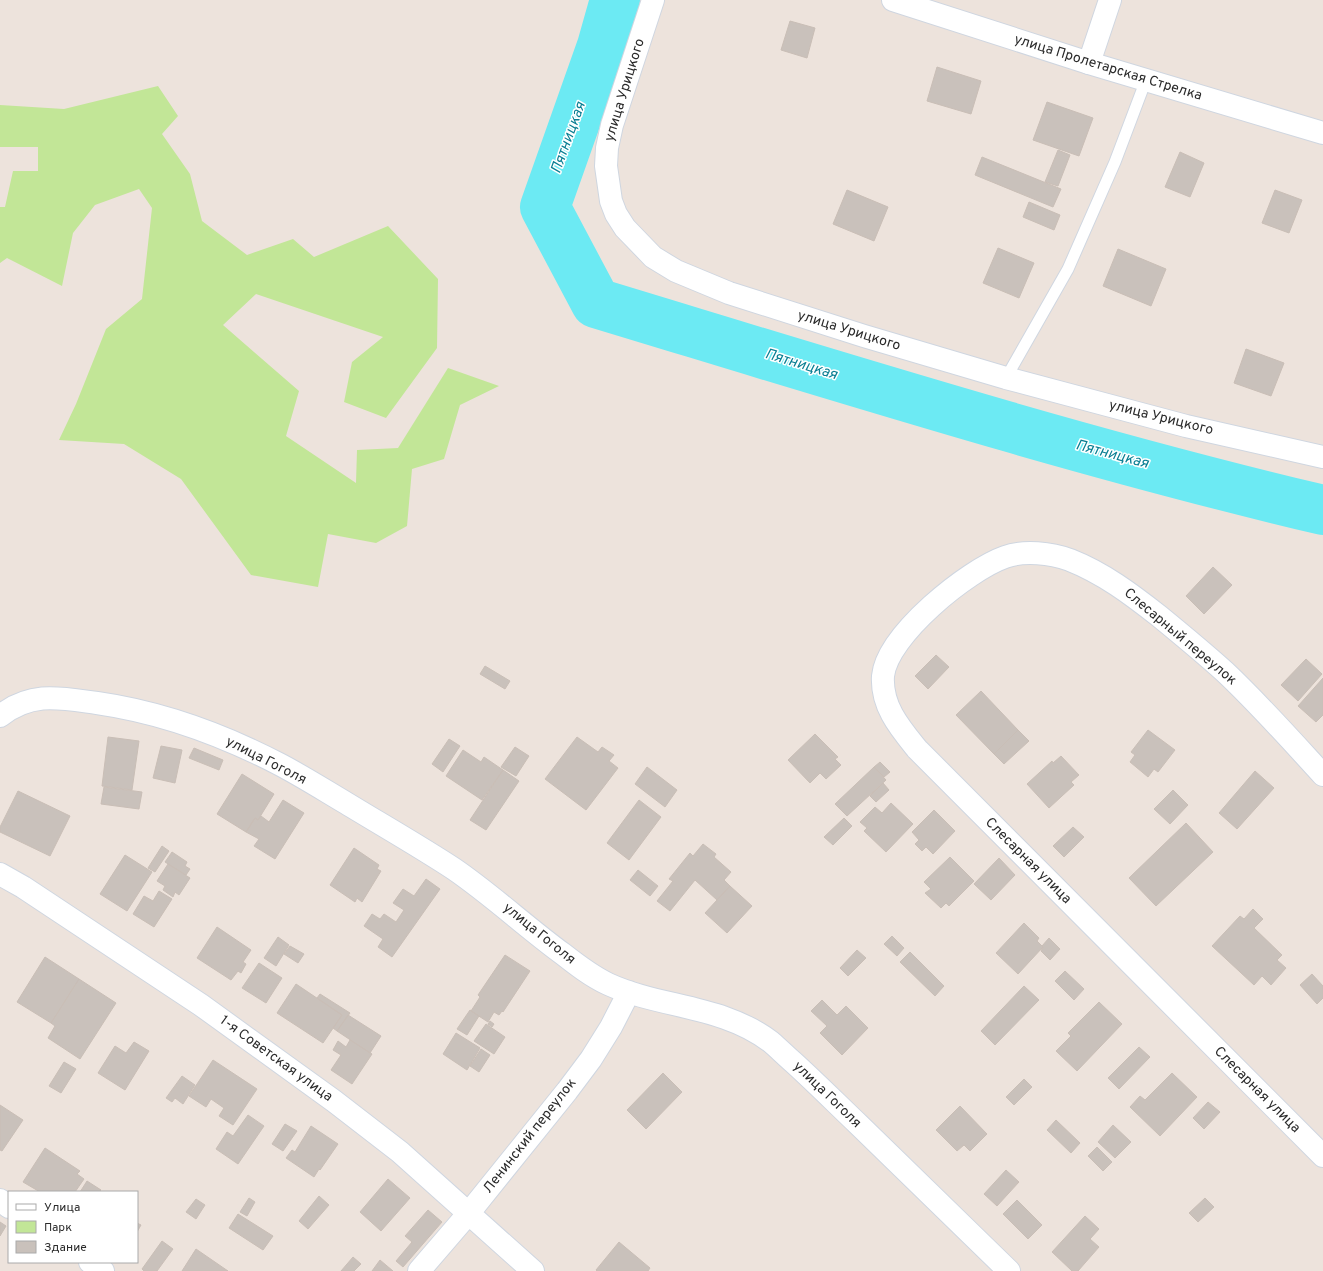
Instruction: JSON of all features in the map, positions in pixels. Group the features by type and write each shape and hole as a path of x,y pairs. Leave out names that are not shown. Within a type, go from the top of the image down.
{"street":[{"name":"улица Урицкого","path":"653,0 612,125 607,148 606,166 611,201 625,228 636,242 653,257 676,271 729,293 864,336 1006,378 1186,426 1323,457"},
{"name":"улица Пролетарская Стрелка","path":"893,0 1089,63 1323,133"},
{"path":"1089,63 1110,0"},
{"name":"Слесарный переулок","path":"1006,556 1035,553 1050,555 1069,560 1118,585 1177,631 1224,672 1262,709 1323,775"},
{"name":"Слесарная улица","path":"1006,556 988,564 964,579 936,603 904,634 890,655 883,676 884,693 891,714 917,749 1323,1156"},
{"name":"улица Гоголя","path":"7,711 27,700 41,698 66,698 105,704 139,711 207,732 246,748 286,768 385,826 454,869 550,944 607,984 629,992 726,1017 754,1031 770,1042 812,1080 1009,1271"},
{"name":"1-я Советская улица","path":"0,874 23,887 201,1005 328,1096 400,1152 533,1271"},
{"name":"Ленинский переулок","path":"419,1271 468,1214 538,1128 591,1059 611,1027 629,992"},
{"path":"0,1200 8,1206"},
{"path":"92,1263 104,1271"}],"lane":[{"path":"1006,378 1068,269 1116,162 1146,80"}],"green space":[{"path":"158,86 178,116 162,134 190,174 202,221 247,255 293,239 314,257 388,226 438,279 437,348 386,418 344,402 352,362 383,337 256,294 223,325 299,391 286,436 356,483 357,450 398,448 448,368 499,386 460,405 444,459 412,469 407,526 376,543 328,534 318,587 251,575 181,479 124,444 59,440 76,404 106,329 142,299 152,208 139,189 95,205 73,233 62,286 7,258 0,263 0,207 5,207 13,171 38,171 38,147 0,147 0,105 64,109"}],"building":[{"path":"790,21 815,28 807,58 781,50"},
{"path":"937,67 981,81 971,114 927,101"},
{"path":"1047,102 1093,118 1079,156 1033,140"},
{"path":"1058,150 1070,155 1058,186 1045,182"},
{"path":"1180,152 1204,163 1190,197 1165,187"},
{"path":"982,157 1061,189 1053,207 975,175"},
{"path":"847,190 888,207 874,241 833,224"},
{"path":"1275,190 1302,200 1289,233 1262,223"},
{"path":"1029,202 1060,215 1054,230 1023,217"},
{"path":"998,248 1034,263 1019,298 983,283"},
{"path":"1118,249 1166,269 1151,306 1103,286"},
{"path":"1246,349 1284,363 1271,396 1234,383"},
{"path":"1213,567 1232,585 1204,614 1186,596"},
{"path":"936,655 949,667 928,689 915,676"},
{"path":"1306,659 1322,674 1298,701 1281,685"},
{"path":"485,666 510,681 505,689 480,674"},
{"path":"1323,678 1323,715 1316,722 1298,706"},
{"path":"981,691 1018,730 994,754 956,715"},
{"path":"1018,730 1029,741 1004,764 994,754"},
{"path":"1148,730 1175,750 1158,772 1154,769 1148,777 1130,762 1135,755 1131,752"},
{"path":"815,734 838,757 835,759 841,765 826,779 820,773 810,783 788,760"},
{"path":"108,737 139,741 132,790 102,786"},
{"path":"577,737 598,752 602,747 614,755 609,761 618,768 586,810 545,779"},
{"path":"449,739 460,746 443,772 432,764"},
{"path":"161,746 182,750 175,783 153,778"},
{"path":"515,747 529,756 516,776 501,767"},
{"path":"194,748 223,760 219,770 189,758"},
{"path":"463,750 481,762 484,757 503,770 482,800 446,776"},
{"path":"1061,756 1079,775 1071,782 1074,785 1049,808 1027,784 1052,761 1053,763"},
{"path":"880,762 890,772 884,777 874,767"},
{"path":"647,767 677,790 665,807 635,784"},
{"path":"874,767 886,780 847,816 835,804"},
{"path":"503,770 519,781 486,830 470,820"},
{"path":"1255,771 1274,788 1237,829 1219,813"},
{"path":"242,774 274,794 258,820 255,818 246,832 217,814"},
{"path":"883,783 889,790 876,802 870,796"},
{"path":"104,787 142,792 139,809 101,804"},
{"path":"1173,790 1188,805 1170,824 1154,809"},
{"path":"18,791 70,816 50,856 0,832 0,827"},
{"path":"283,800 304,813 275,859 254,846 259,839 246,832 255,818 258,820 261,816 269,822"},
{"path":"639,800 661,817 629,860 607,843"},
{"path":"891,803 913,824 886,852 864,831 867,828 860,822 875,807 882,813"},
{"path":"934,810 955,831 933,854 926,847 922,851 915,844 919,840 912,832"},
{"path":"844,818 852,826 833,845 824,837"},
{"path":"1186,823 1213,852 1156,906 1129,878"},
{"path":"1073,827 1084,837 1064,857 1053,846"},
{"path":"703,844 716,854 714,857 731,872 724,880 730,886 717,900 695,880 670,911 657,901 673,881 669,879 690,853 693,856"},
{"path":"162,846 169,851 155,872 148,868"},
{"path":"354,848 379,865 377,869 381,871 362,902 357,898 355,902 330,885"},
{"path":"172,852 187,862 185,866 190,869 186,875 165,862"},
{"path":"125,855 152,872 127,911 100,894"},
{"path":"950,857 974,881 949,906 946,903 941,908 925,893 931,889 924,882"},
{"path":"999,858 1015,875 991,900 974,884"},
{"path":"168,864 190,878 179,895 175,892 173,897 163,890 165,886 157,881"},
{"path":"638,870 658,886 650,896 630,880"},
{"path":"426,879 440,889 392,957 378,947 383,939 364,926 372,914 380,919 384,914 396,922 404,910 393,903 403,889 414,896"},
{"path":"730,886 752,906 727,933 705,913"},
{"path":"159,891 172,899 154,927 133,914 144,896 153,901"},
{"path":"1253,909 1263,919 1254,928 1282,955 1277,960 1286,968 1271,985 1262,976 1254,985 1212,946 1240,916 1244,919"},
{"path":"1024,923 1039,938 1037,941 1043,947 1018,974 996,953"},
{"path":"217,927 251,950 243,962 246,964 241,973 238,971 231,980 197,958"},
{"path":"892,936 904,948 897,956 884,944"},
{"path":"278,937 289,945 276,966 264,958"},
{"path":"1049,938 1060,949 1050,960 1041,951 1042,946"},
{"path":"290,946 304,954 298,963 284,954"},
{"path":"857,950 866,958 848,976 840,968"},
{"path":"910,952 944,986 935,996 900,962"},
{"path":"505,955 530,971 503,1012 502,1011 499,1015 494,1012 488,1022 471,1011 480,997 478,995"},
{"path":"45,957 79,979 51,1023 17,1002"},
{"path":"259,963 282,978 266,1003 242,988"},
{"path":"1065,971 1084,989 1074,1000 1055,981"},
{"path":"1312,974 1323,986 1323,998 1317,1004 1300,985"},
{"path":"79,979 116,1003 80,1059 48,1038 55,1026 51,1023"},
{"path":"296,984 342,1015 323,1043 277,1013"},
{"path":"1024,986 1039,1000 995,1045 981,1031"},
{"path":"320,994 350,1013 337,1031 333,1028 342,1015 317,998"},
{"path":"822,1000 837,1015 846,1006 868,1028 842,1055 820,1033 827,1026 811,1011"},
{"path":"1099,1002 1122,1024 1077,1071 1056,1051 1071,1036 1068,1033"},
{"path":"470,1010 479,1016 467,1035 457,1029"},
{"path":"348,1015 381,1036 370,1053 337,1031"},
{"path":"490,1021 494,1024 492,1027 488,1024"},
{"path":"486,1024 505,1037 494,1054 474,1041"},
{"path":"456,1033 480,1048 467,1070 443,1054"},
{"path":"350,1040 372,1054 352,1084 331,1070 341,1055 333,1050 338,1041 346,1047"},
{"path":"134,1042 149,1051 125,1090 98,1073 115,1046 126,1053"},
{"path":"1139,1047 1150,1057 1119,1089 1108,1078"},
{"path":"481,1049 490,1055 479,1072 470,1066"},
{"path":"213,1060 257,1089 233,1125 219,1116 224,1108 211,1099 206,1107 189,1096"},
{"path":"64,1062 76,1069 61,1093 49,1086"},
{"path":"663,1073 682,1092 646,1129 627,1110"},
{"path":"1172,1073 1197,1097 1160,1136 1130,1107 1140,1096 1145,1100"},
{"path":"182,1076 195,1085 183,1104 175,1098 172,1102 166,1098"},
{"path":"1024,1079 1032,1087 1014,1105 1006,1097"},
{"path":"1208,1102 1220,1112 1204,1129 1193,1118"},
{"path":"0,1105 23,1120 2,1151 0,1150"},
{"path":"960,1106 987,1134 970,1151 964,1145 957,1151 936,1130"},
{"path":"248,1115 264,1126 238,1164 216,1149 227,1132 233,1136"},
{"path":"1056,1120 1080,1143 1071,1153 1047,1130"},
{"path":"285,1124 297,1131 283,1151 272,1144"},
{"path":"1113,1125 1131,1142 1115,1158 1098,1142"},
{"path":"311,1126 338,1144 314,1177 286,1158 292,1150 295,1152"},
{"path":"1097,1147 1112,1162 1103,1171 1088,1156"},
{"path":"45,1148 80,1171 77,1174 84,1179 76,1191 38,1191 23,1182"},
{"path":"1006,1170 1019,1182 997,1206 984,1194"},
{"path":"388,1179 410,1198 381,1231 360,1212"},
{"path":"87,1181 101,1190 100,1191 81,1191"},
{"path":"319,1196 329,1205 308,1229 299,1221"},
{"path":"249,1198 255,1202 247,1216 240,1212"},
{"path":"1205,1198 1214,1207 1198,1222 1189,1213"},
{"path":"196,1199 205,1205 196,1219 186,1212"},
{"path":"1017,1200 1042,1225 1028,1239 1003,1214"},
{"path":"428,1210 442,1222 403,1267 396,1261 412,1242 405,1236"},
{"path":"238,1214 273,1236 263,1250 229,1228"},
{"path":"1085,1216 1099,1229 1090,1239 1099,1247 1078,1271 1072,1271 1052,1252"},
{"path":"0,1222 6,1226 0,1236"},
{"path":"138,1224 141,1225 138,1230"},
{"path":"162,1241 173,1249 157,1271 144,1271 142,1269"},
{"path":"619,1242 650,1268 648,1271 596,1270"},
{"path":"196,1249 228,1271 182,1271"},
{"path":"353,1257 361,1264 354,1271 341,1271"},
{"path":"380,1260 393,1271 372,1271"}],"waterway":[{"name":"Пятницкая","path":"615,0 602,46 545,207 596,303 1049,438 1323,510"}]}
